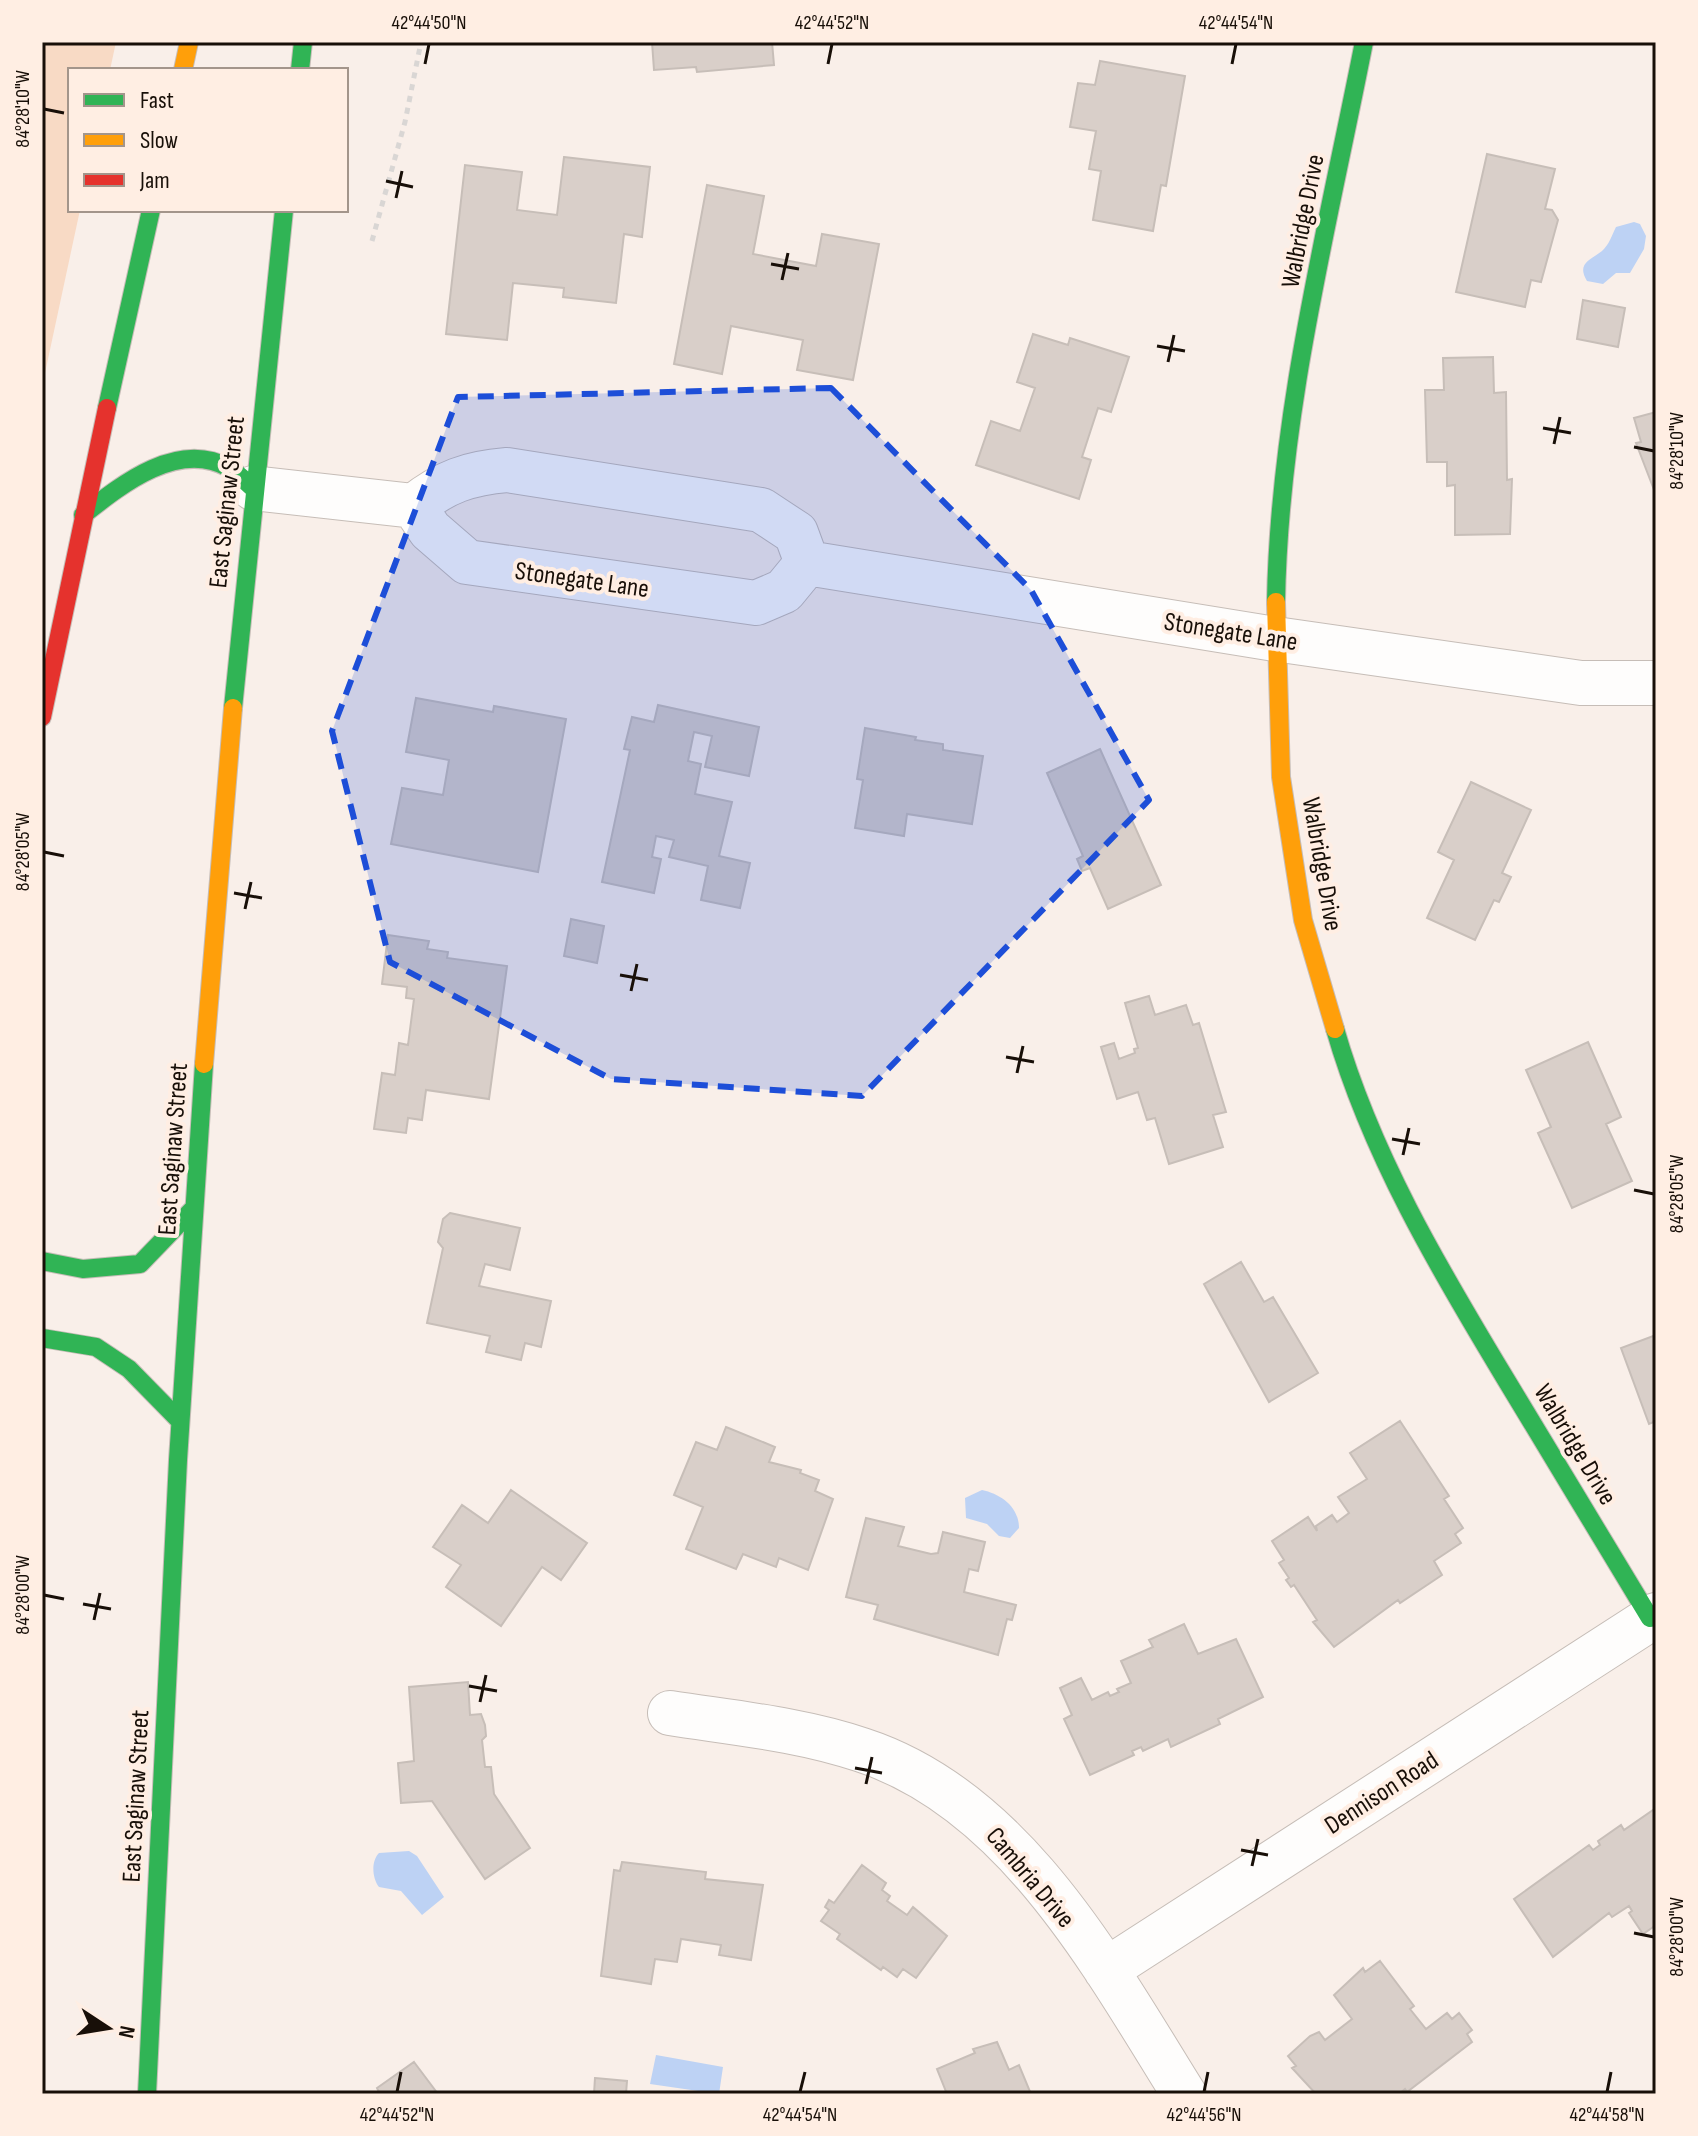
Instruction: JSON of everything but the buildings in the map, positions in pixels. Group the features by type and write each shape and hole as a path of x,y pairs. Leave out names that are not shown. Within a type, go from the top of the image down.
{"main road":[{"path":"183,68 189,42"},
{"path":"300,68 303,42"},
{"name":"Walbridge Drive","path":"1364,42 1305,343 1277,535 1275,639 1281,777 1303,920 1346,1067 1385,1162 1441,1272 1653,1617"},
{"path":"42,717 151,212"},
{"name":"East Saginaw Street","path":"147,2094 179,1420 211,955 253,488 284,212"},
{"path":"83,515 125,481 157,465 191,458 226,465 253,488"},
{"path":"42,1261 83,1269 140,1264 194,1208"},
{"path":"42,1338 96,1347 129,1369 179,1420"}],"street":[{"path":"253,488 414,506 439,487 471,473 507,470 761,510 796,533 807,563"},
{"name":"Stonegate Lane","path":"414,506 430,530 467,562 756,603 784,591 807,563 1275,639 1581,683 1656,683"},
{"name":"Dennison Road","path":"1106,1970 1653,1617"},
{"name":"Cambria Drive","path":"670,1713 786,1731 847,1746 912,1773 991,1826 1054,1899 1106,1970 1184,2094"}],"path":[{"path":"372,241 405,122 421,42"}],"highlighted area":[{"path":"831,388 1031,590 1149,800 862,1096 611,1079 390,962 332,731 458,397"}],"shaded area":[{"path":"42,42 116,42 110,68 68,68 68,212 80,212 42,387"}],"water":[{"path":"1634,222 1640,224 1646,236 1644,249 1630,273 1616,273 1603,284 1587,281 1583,270 1586,263 1604,249 1616,227"},
{"path":"982,1490 1002,1498 1016,1514 1019,1528 1010,1538 999,1536 987,1524 966,1518 965,1498"},
{"path":"409,1851 417,1856 444,1897 422,1915 401,1891 379,1887 374,1874 379,1853"},
{"path":"656,2055 723,2067 719,2094 650,2084"}],"traffic: fast":[{"path":"300,68 303,42"},
{"path":"1276,602 1279,532 1296,391 1321,250 1364,42"},
{"path":"107,408 151,212"},
{"path":"233,708 284,212"},
{"path":"83,515 132,479 170,462 210,460 229,468 253,488"},
{"path":"1335,1029 1367,1121 1408,1209 1480,1336 1650,1618"},
{"path":"147,2094 178,1460 204,1064"},
{"path":"42,1261 83,1269 140,1264 194,1208"},
{"path":"42,1338 96,1347 129,1369 179,1420"}],"traffic: slow":[{"path":"183,68 189,42"},
{"path":"1276,602 1281,777 1303,920 1335,1029"},
{"path":"204,1064 233,708"}],"traffic: jam":[{"path":"42,717 107,408"}]}
